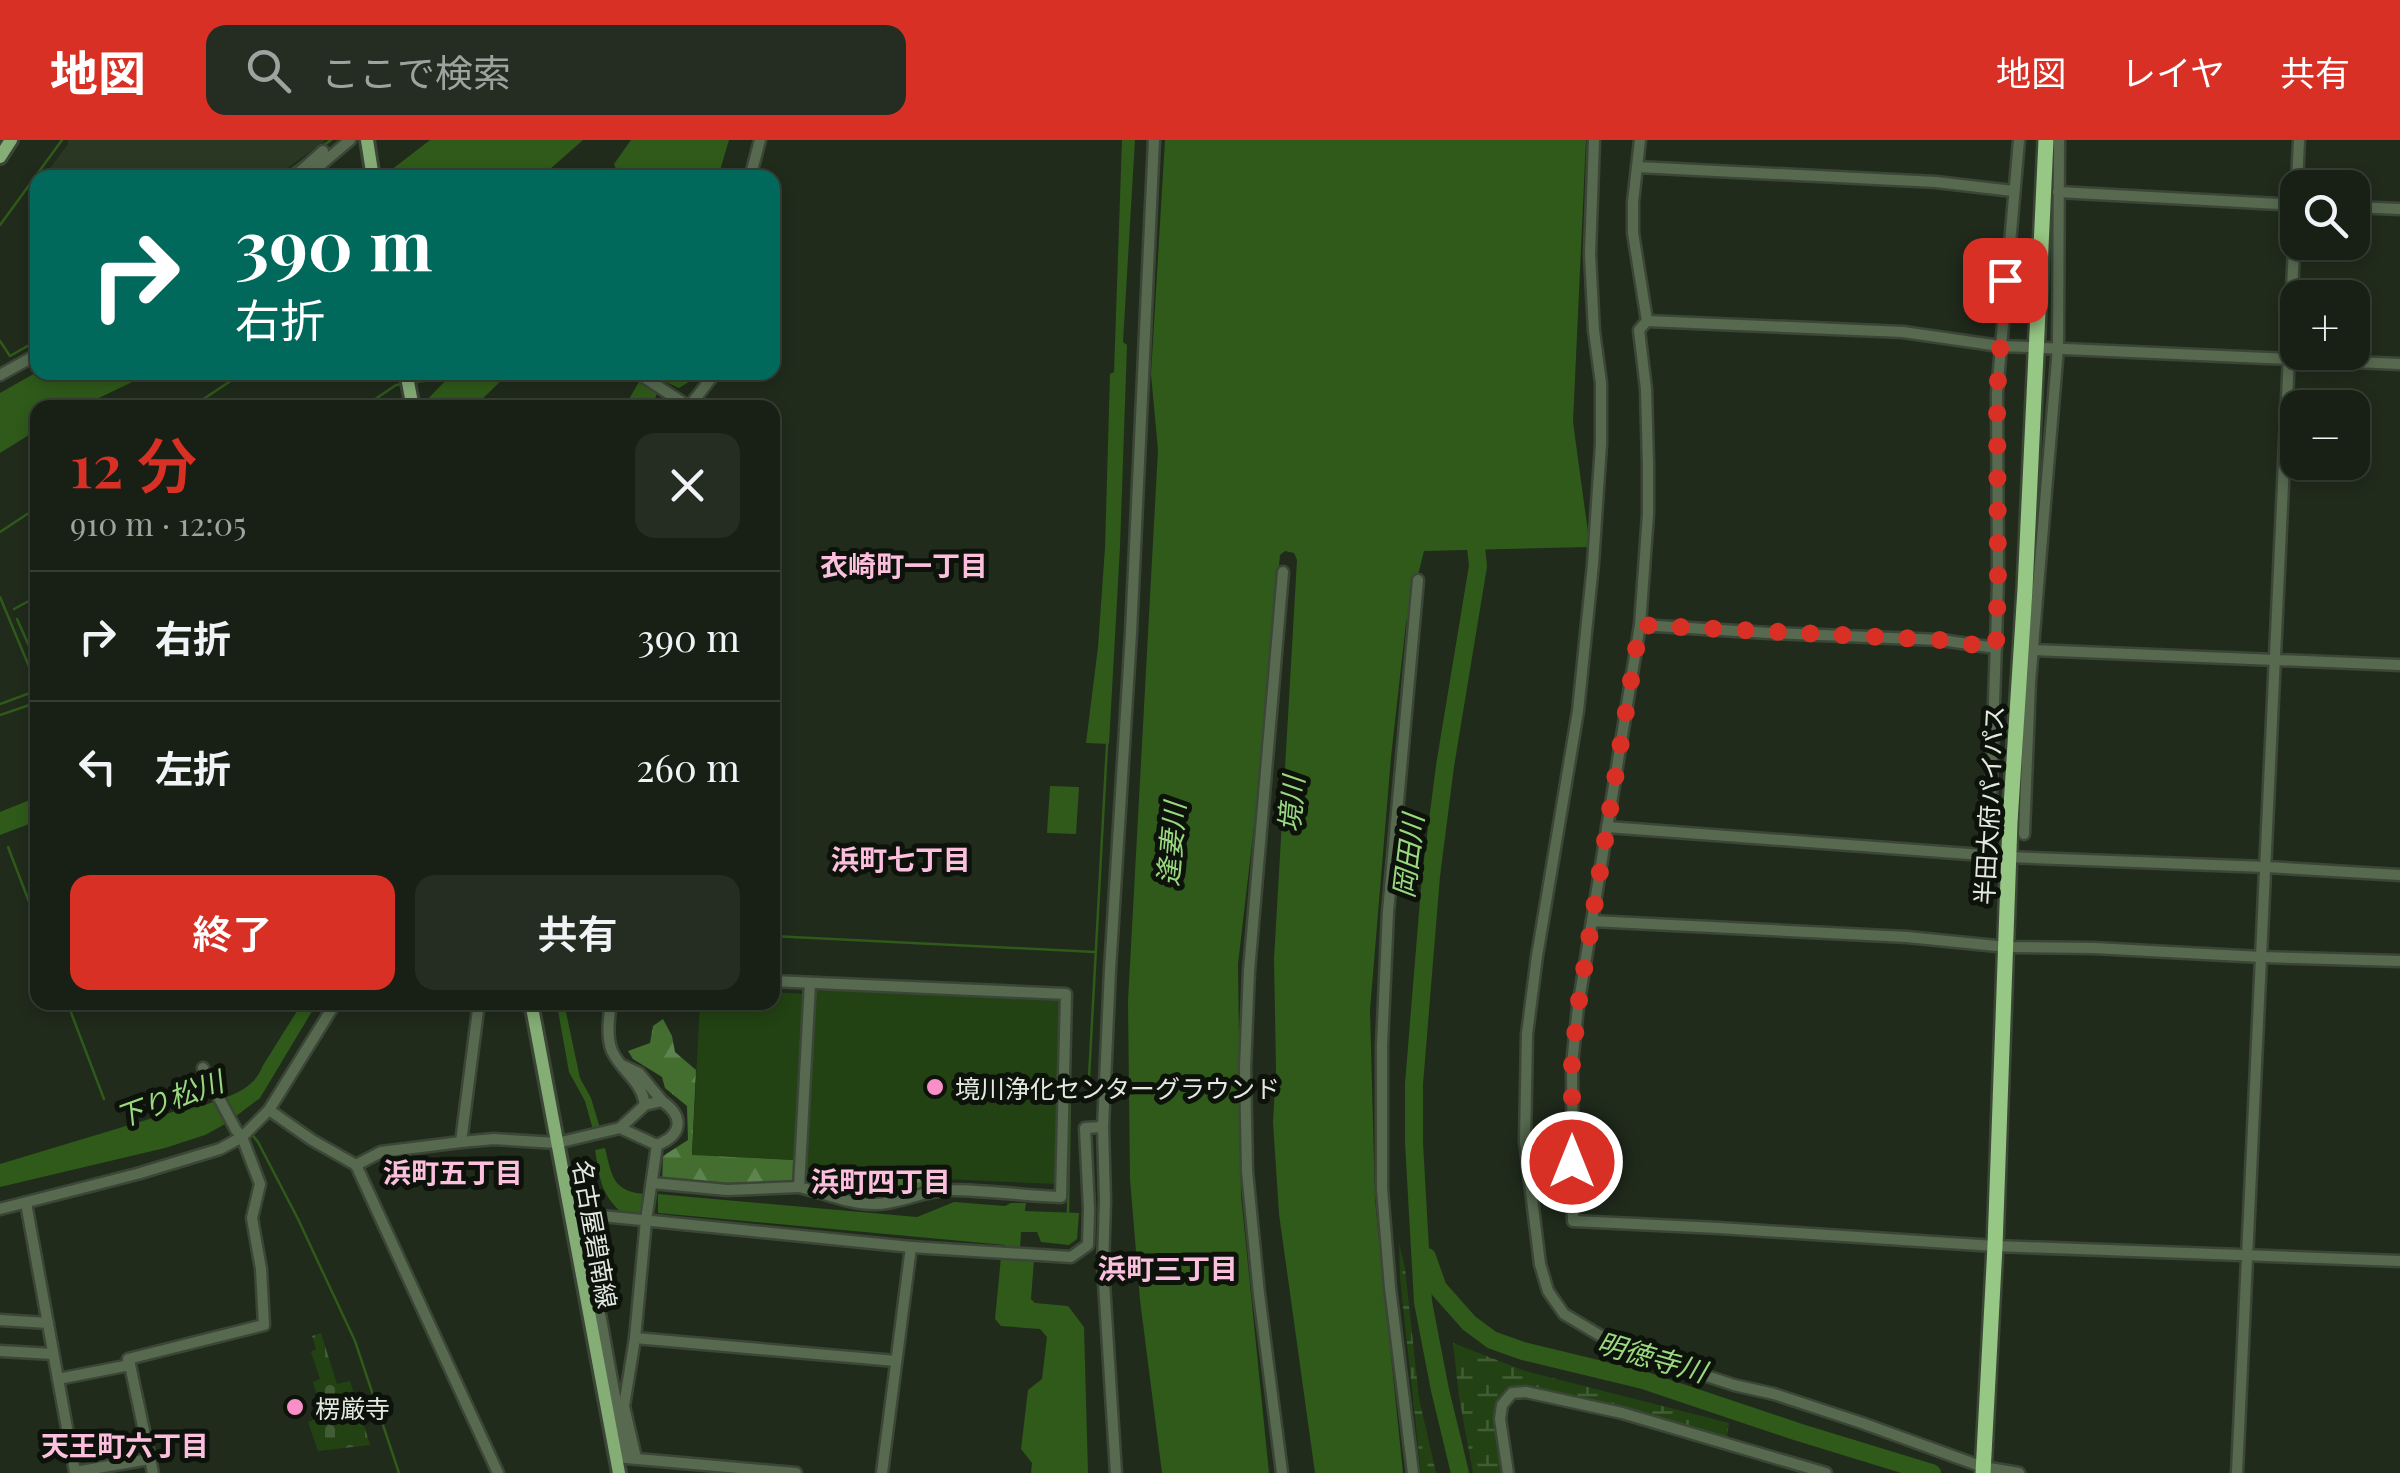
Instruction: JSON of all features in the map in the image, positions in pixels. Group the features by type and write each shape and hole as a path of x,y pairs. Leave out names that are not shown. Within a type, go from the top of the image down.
{"highway":[{"name":"半田大府パイパス","path":"1983,1470 2009,857 2046,140"}],"main road":[{"path":"0,157 11,140"},
{"path":"367,140 372,170"},
{"name":"名古屋碧南線","path":"532,1010 617,1470"}],"street":[{"path":"314,170 350,140"},
{"path":"752,170 760,140"},
{"path":"1116,1473 1103,1267 1103,1128 1154,140"},
{"path":"1594,140 1590,254 1600,383 1594,564 1578,711 1537,956 1525,1094 1525,1142 1540,1264 1548,1291 1564,1314 1611,1342 1652,1358 1845,1417 1983,1470 2019,1473"},
{"path":"1640,140 1634,232 1647,321"},
{"path":"1989,855 1998,582 1997,394 2019,140"},
{"path":"2024,834 2033,650 2058,348 2059,140"},
{"path":"2299,170 2300,140"},
{"path":"302,170 323,151"},
{"path":"1637,166 1936,182 2014,192"},
{"path":"2058,192 2280,203"},
{"path":"2370,208 2400,210"},
{"path":"2028,347 1903,332 1647,321 1638,330 1646,388 1648,464 1640,625 1578,1007 1572,1064 1573,1222 1995,1246 2400,1261"},
{"path":"2043,348 2280,359"},
{"path":"0,374 30,358"},
{"path":"2370,363 2400,364"},
{"path":"2238,1473 2289,370"},
{"path":"648,380 677,400"},
{"path":"691,400 709,380"},
{"path":"1282,1473 1247,1170 1244,1068 1283,572"},
{"path":"1413,1473 1390,1288 1381,1164 1388,912 1418,580"},
{"path":"1640,625 1941,640 1996,648"},
{"path":"2033,650 2400,665"},
{"path":"1607,827 2009,857 2400,875"},
{"path":"1592,921 1907,937 2006,947 2400,961"},
{"path":"652,1183 727,1190 799,1187 839,1200 876,1204 950,1189 1060,1197 1066,994 780,982"},
{"path":"799,1187 810,983"},
{"path":"0,1209 220,1149 269,1110 331,1010"},
{"path":"461,1142 478,1010"},
{"path":"609,1010 612,1052 643,1092 645,1105"},
{"path":"620,1128 657,1145 670,1140 678,1118 639,1072 623,1066"},
{"path":"26,1203 75,1472 150,1467 128,1358 264,1325 261,1269 252,1218 260,1184 244,1132 203,1068"},
{"path":"356,1164 381,1152 461,1142 494,1139 557,1143 620,1128 645,1105 662,1101"},
{"path":"269,1110 356,1164 498,1473"},
{"path":"796,1473 626,1458 582,1214 911,1247 1071,1258 1088,1245 1090,1208 1084,1128 1103,1128"},
{"path":"636,1458 624,1406 657,1145"},
{"path":"882,1473 911,1247"},
{"path":"0,1320 48,1323"},
{"path":"635,1338 896,1361"},
{"path":"0,1350 53,1354"},
{"path":"58,1379 130,1365"},
{"path":"1508,1473 1500,1435 1502,1405 1512,1392 1622,1412 1826,1473"}],"shaded area":[{"path":"68,140 325,141 285,170 49,170"}],"green space":[{"name":"境川浄化センターグラウンド","path":"814,990 1064,1001 1056,1184 806,1173"},
{"path":"780,992 803,994 795,1160 692,1155 700,1010 780,1010"},
{"path":"663,1019 675,1052 696,1070 692,1154 795,1160 795,1187 662,1184 663,1156 688,1140 687,1106 665,1088 662,1077 633,1059 628,1051 650,1043 653,1026"},
{"path":"812,1173 919,1178 922,1194 876,1204 814,1190"},
{"path":"1399,1243 1419,1398 1436,1473 1421,1473"},
{"path":"321,1333 337,1384 350,1381 370,1445 318,1451 308,1422 316,1419 311,1401 318,1398 313,1382 320,1379 311,1352 316,1349 312,1336"},
{"path":"1453,1343 1525,1371 1729,1423 1727,1437 1558,1398 1513,1393 1500,1419 1502,1473 1473,1473"}],"water":[{"path":"430,140 583,140 549,170 391,170"},
{"path":"631,140 729,140 720,170 616,170 614,164"},
{"path":"1122,140 1135,140 1123,342 1127,345 1120,547 1109,744 1086,743 1105,548"},
{"path":"1165,140 1586,140 1573,422 1590,547 1424,551 1406,623 1370,1010 1375,1200 1403,1473 1315,1473 1279,1214 1273,1122 1274,959 1297,560 1294,553 1285,551 1280,555 1238,964 1241,1195 1269,1473 1162,1473 1140,1300 1130,1179 1128,1001 1158,450 1151,374"},
{"path":"30,376 30,380 136,380 95,400 30,400 30,434 0,453 0,393"},
{"path":"446,380 502,380 481,400 427,400"},
{"path":"640,380 661,380 656,400 629,400"},
{"path":"661,380 692,380 679,388"},
{"path":"1050,786 1079,787 1076,834 1047,833"},
{"path":"30,800 30,824 0,835 0,812"},
{"path":"298,1010 313,1010 260,1098 227,1123 165,1148 0,1187 0,1164 205,1105 239,1092 253,1082"},
{"path":"558,1010 565,1010 580,1078 600,1128 593,1130 585,1101 569,1072"},
{"path":"605,1148 620,1186 646,1194 643,1213 623,1214 605,1192 595,1150"},
{"path":"658,1194 917,1217 954,1202 1005,1206 1026,1203 1025,1211 1079,1213 1077,1239 1069,1245 1041,1242 1037,1232 1021,1232 1020,1250 1005,1245 658,1213"},
{"path":"1001,1257 1034,1260 1031,1299 1035,1303 1068,1306 1084,1327 1088,1473 1031,1473 1032,1463 1021,1449 1028,1390 1042,1379 1047,1337 1040,1329 1001,1326 995,1319"}],"waterway":[{"path":"40,170 62,140"},
{"path":"320,148 331,140"},
{"path":"291,170 313,153"},
{"path":"0,225 30,184"},
{"path":"0,341 10,356 30,345"},
{"path":"202,400 232,380"},
{"path":"411,383 429,380"},
{"path":"374,400 404,384"},
{"path":"0,532 30,512"},
{"name":"岡田川","path":"1460,1473 1423,1302 1414,1084 1431,876 1478,566 1474,529"},
{"path":"0,597 30,669"},
{"path":"14,609 30,600"},
{"path":"17,619 30,648"},
{"path":"0,704 30,693"},
{"path":"0,715 30,705"},
{"path":"1068,1213 1070,1096 1088,1096 1107,745"},
{"path":"8,847 30,904"},
{"path":"780,936 1095,952"},
{"name":"下り松川","path":"70,1010 104,1099"},
{"path":"250,1132 298,1219 355,1341 399,1473"},
{"name":"明徳寺川","path":"1427,1257 1438,1288 1469,1323 1492,1340 1643,1380 1932,1473"}],"place":[{"name":"境川浄化センターグラウンド","path":"935,1087"},
{"name":"楞厳寺","path":"295,1407"}],"district":[{"name":"衣崎町一丁目","path":"904,564"},
{"name":"浜町七丁目","path":"901,858"},
{"name":"浜町五丁目","path":"453,1171"},
{"name":"浜町四丁目","path":"881,1180"},
{"name":"浜町三丁目","path":"1168,1267"},
{"name":"天王町六丁目","path":"125,1444"}],"route":[{"path":"1572,1162 1572,1064 1578,1007 1640,625 1941,640 1996,648 1997,394 2005,280"}],"water label":[{"name":"境川","path":"1290,804"},
{"name":"逢妻川","path":"1170,844"}]}
